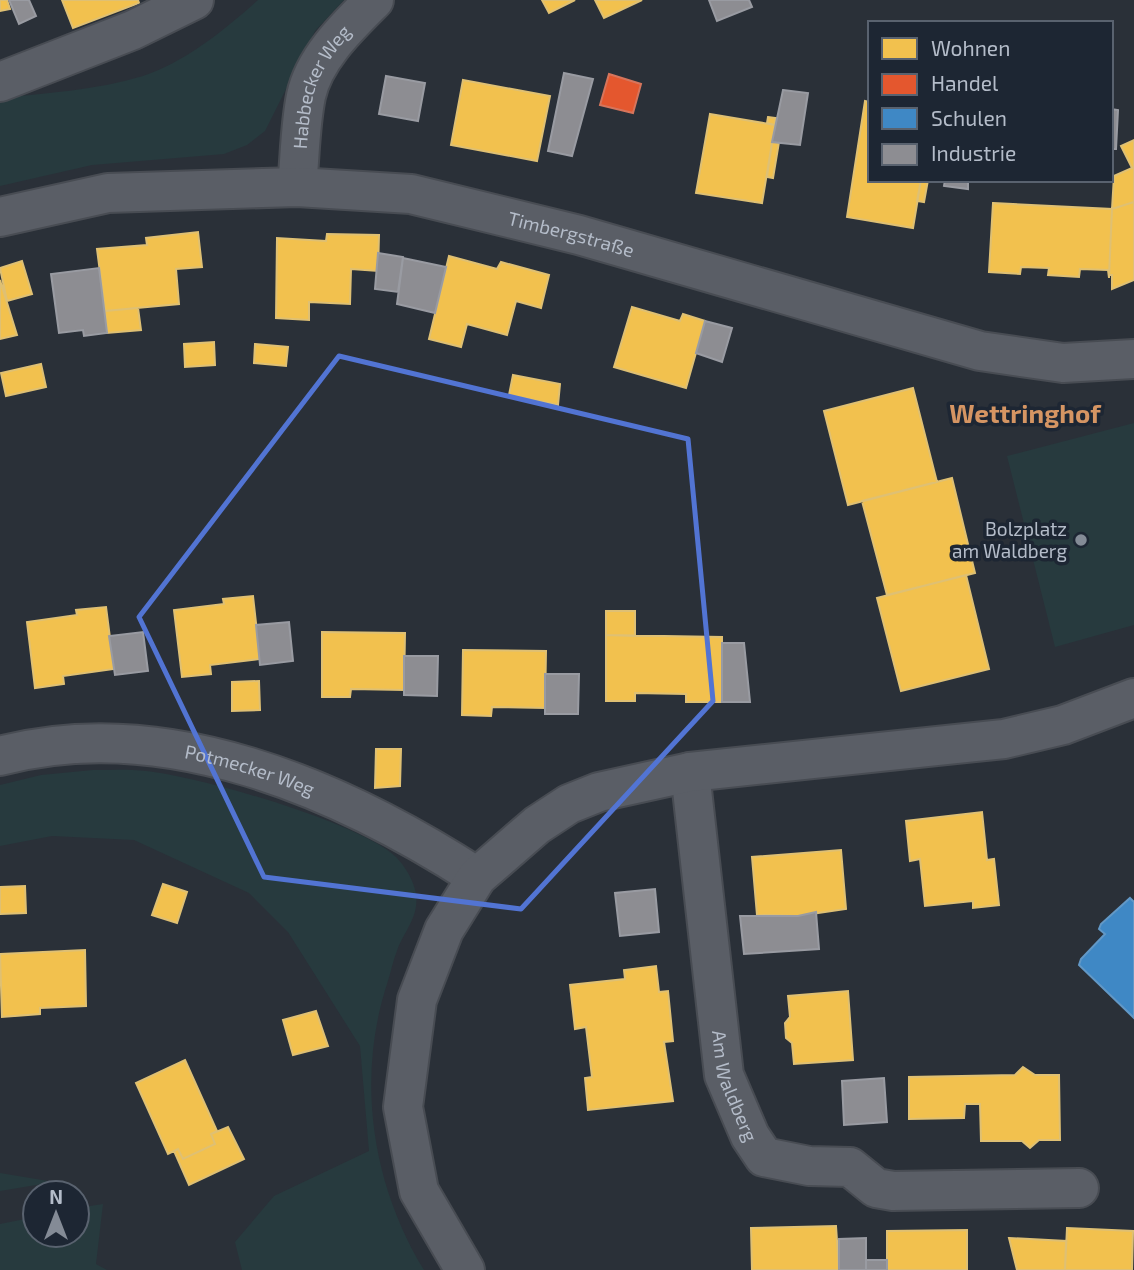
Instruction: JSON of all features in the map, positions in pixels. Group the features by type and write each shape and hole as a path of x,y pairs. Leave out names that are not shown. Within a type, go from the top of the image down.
{"street":[{"path":"0,82 133,30 194,0"},
{"name":"Habbecker Weg","path":"297,187 306,94 318,65 347,27 374,0"},
{"name":"Timbergstraße","path":"0,217 108,193 297,187 411,194 579,234 980,351 1063,363 1134,359"},
{"path":"465,1270 451,1251 419,1191 403,1107 417,1000 444,930 477,877 537,825 569,804 600,792 690,772 1004,739 1063,725 1134,698"},
{"name":"Potmecker Weg","path":"0,756 110,742 167,748 220,758 291,780 432,847 477,877"},
{"name":"Am Waldberg","path":"690,772 723,1075 750,1136 764,1157 809,1166 850,1167 876,1188 893,1191 1079,1188"}],"highlighted area":[{"path":"339,356 688,439 713,701 521,909 264,877 139,617"}],"green space":[{"path":"258,0 344,0 315,31 265,131 247,145 224,154 92,165 0,186 0,98 90,88 143,76 189,54"},
{"name":"Bolzplatz am Waldberg","path":"1134,423 1134,625 1055,647 1007,456"},
{"path":"93,770 139,770 170,775 277,803 377,843 396,857 406,869 415,889 416,909 396,953 378,1020 372,1057 371,1094 381,1167 406,1237 424,1270 242,1270 235,1242 274,1196 369,1151 360,1046 288,932 249,893 134,840 52,836 0,846 0,785 41,775"},
{"path":"0,1173 36,1179 21,1179 21,1188 0,1191"},
{"path":"103,1204 96,1264 107,1270 0,1270 0,1224 21,1220 21,1249 91,1249 91,1206"}],"building: Wohnen":[{"path":"0,0 7,0 10,9 0,11"},
{"path":"62,0 138,0 139,3 73,28"},
{"path":"542,0 575,0 549,13"},
{"path":"595,0 642,0 604,18"},
{"path":"463,80 550,96 537,161 451,145"},
{"path":"865,101 868,102 868,182 921,182 913,228 847,217"},
{"path":"710,114 775,125 762,203 696,193"},
{"path":"768,117 776,118 775,125 767,123"},
{"path":"1134,140 1134,167 1132,168 1121,146"},
{"path":"772,142 779,142 773,178 767,177"},
{"path":"1134,167 1134,202 1112,209 1114,176"},
{"path":"921,182 928,182 924,202 917,201"},
{"path":"1134,202 1134,280 1112,289 1112,275 1109,275 1112,209"},
{"path":"993,203 1112,209 1109,278 1108,270 1080,269 1079,277 1048,275 1049,268 1021,267 1020,274 989,272"},
{"path":"198,232 202,267 176,269 179,304 105,311 97,249 147,245 146,238"},
{"path":"327,234 379,235 378,271 351,269 350,304 309,302 309,320 276,318 277,238 326,241"},
{"path":"449,256 497,269 501,262 549,275 541,308 516,301 507,335 467,324 461,347 429,339"},
{"path":"22,261 32,294 7,301 0,268"},
{"path":"0,280 17,335 0,339"},
{"path":"632,307 680,321 683,314 705,321 686,388 614,367"},
{"path":"138,308 141,330 107,333 105,311"},
{"path":"214,342 215,365 185,367 184,344"},
{"path":"255,344 288,347 286,366 254,363"},
{"path":"41,364 46,387 6,396 1,373"},
{"path":"513,375 560,384 558,405 509,395"},
{"path":"913,388 937,482 848,505 824,411"},
{"path":"952,478 975,573 887,595 862,501"},
{"path":"966,575 989,669 901,691 877,598"},
{"path":"253,596 260,659 210,665 211,674 182,677 174,610 224,604 223,599"},
{"path":"106,607 114,669 63,676 64,684 35,688 27,622 77,615 76,610"},
{"path":"606,611 635,611 635,636 606,635"},
{"path":"322,632 405,633 404,690 351,689 350,697 322,697"},
{"path":"606,635 722,637 722,702 686,702 686,694 635,693 635,701 606,701"},
{"path":"463,650 546,651 545,708 492,707 491,716 462,715"},
{"path":"259,681 260,710 232,711 232,682"},
{"path":"376,749 401,749 400,786 375,788"},
{"path":"982,812 987,860 994,859 999,905 973,908 973,901 925,906 920,859 910,861 906,821"},
{"path":"841,850 846,909 798,916 757,915 752,857"},
{"path":"163,884 187,892 177,923 152,915"},
{"path":"25,886 26,913 0,914 0,887"},
{"path":"85,950 86,1006 40,1008 40,1014 2,1017 0,954"},
{"path":"656,966 659,992 668,991 673,1041 664,1042 673,1101 588,1110 585,1078 592,1077 586,1027 575,1029 570,985 625,979 624,970"},
{"path":"848,991 853,1060 794,1064 792,1043 786,1038 785,1023 790,1017 788,996"},
{"path":"316,1011 328,1046 293,1055 283,1020"},
{"path":"185,1060 217,1131 211,1134 215,1144 183,1159 178,1149 168,1154 136,1083"},
{"path":"1023,1067 1035,1075 1059,1075 1060,1140 1039,1140 1030,1148 1022,1141 981,1141 980,1104 965,1104 964,1118 909,1119 909,1077 1015,1075"},
{"path":"228,1127 244,1159 189,1185 174,1151 178,1149 183,1159 215,1144 211,1134"},
{"path":"836,1226 839,1270 752,1270 751,1228"},
{"path":"1067,1228 1133,1231 1132,1270 1065,1270"},
{"path":"967,1230 967,1270 887,1270 887,1231"},
{"path":"1009,1238 1066,1241 1065,1270 1017,1270"}],"building: Handel":[{"path":"609,74 641,84 633,113 600,105"}],"building: Schulen":[{"path":"1130,898 1134,902 1134,1018 1079,965 1081,959 1105,934 1099,929 1101,924"}],"building: Industrie":[{"path":"9,0 29,0 36,16 19,24"},
{"path":"709,0 749,0 752,7 717,21"},
{"path":"564,73 593,79 572,156 548,151"},
{"path":"386,76 425,83 418,121 379,114"},
{"path":"783,90 808,93 800,145 772,142"},
{"path":"1113,109 1118,110 1116,149 1113,149"},
{"path":"945,182 968,182 968,189 944,186"},
{"path":"378,253 403,257 398,292 375,289"},
{"path":"403,258 446,267 435,313 397,304"},
{"path":"99,268 107,333 84,336 83,330 59,333 51,274"},
{"path":"705,321 732,328 722,362 696,353"},
{"path":"289,622 293,661 260,665 256,625"},
{"path":"143,632 148,671 115,675 109,636"},
{"path":"722,643 744,643 750,702 722,702"},
{"path":"404,656 438,656 437,696 404,695"},
{"path":"545,674 579,674 578,714 545,714"},
{"path":"655,889 659,932 620,936 615,893"},
{"path":"816,912 819,949 744,954 740,916 798,916"},
{"path":"884,1078 887,1122 844,1125 842,1081"},
{"path":"866,1238 866,1270 839,1270 839,1239"},
{"path":"866,1260 887,1260 887,1270 866,1270"}],"place":[{"name":"Bolzplatz am Waldberg","path":"1081,540"}],"district":[{"name":"Wettringhof","path":"1025,414"}]}
